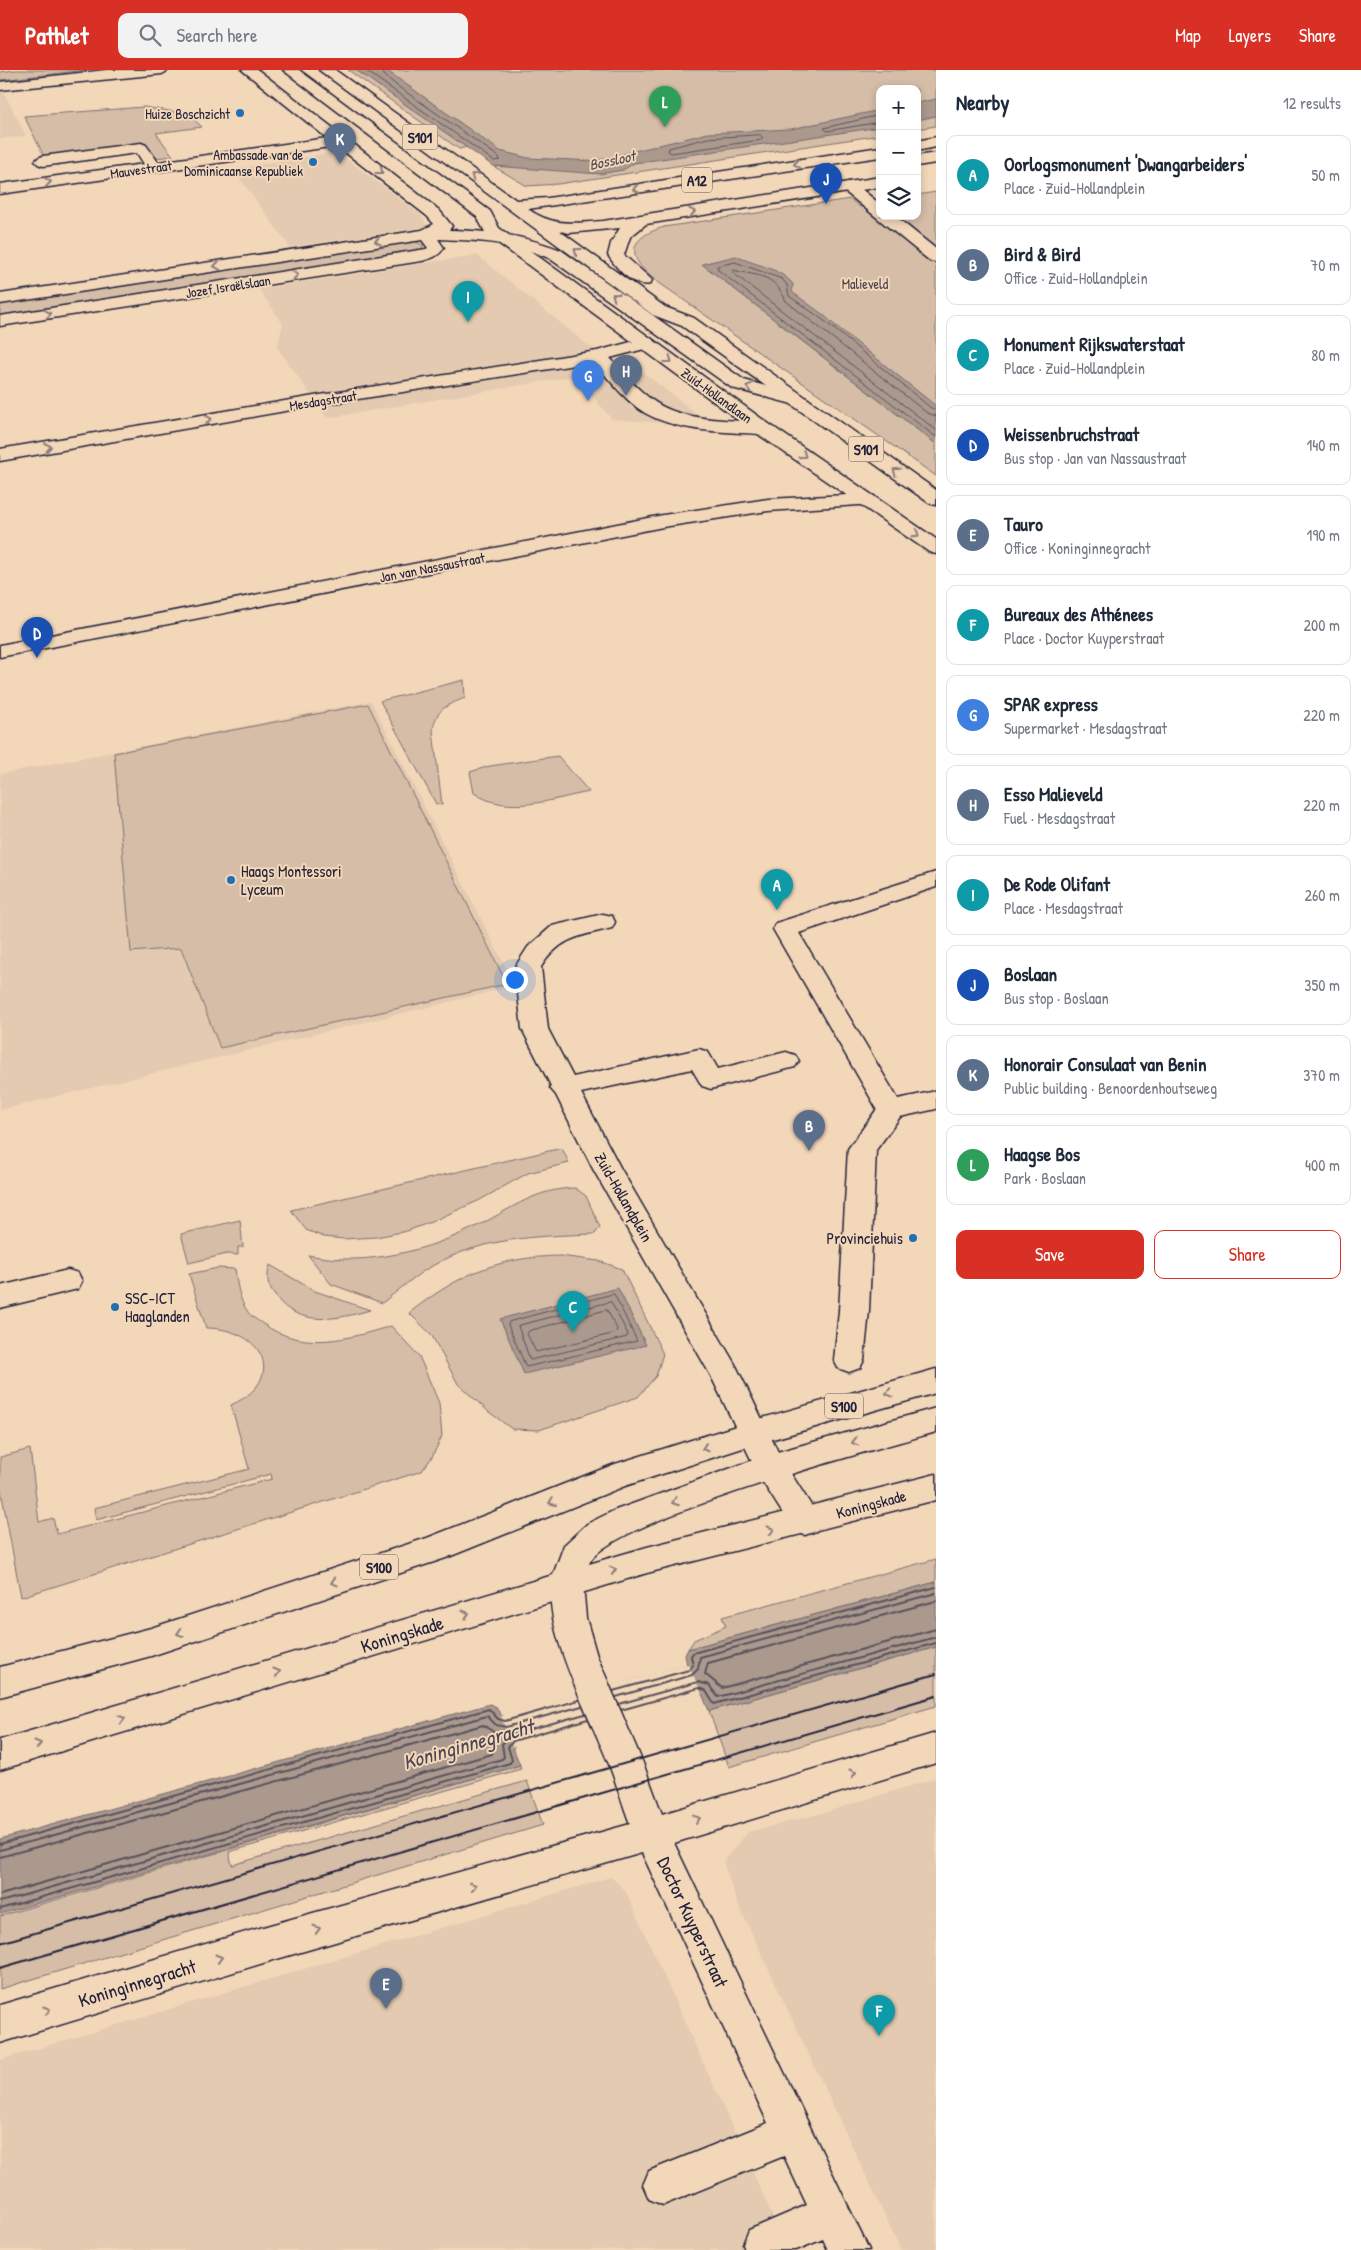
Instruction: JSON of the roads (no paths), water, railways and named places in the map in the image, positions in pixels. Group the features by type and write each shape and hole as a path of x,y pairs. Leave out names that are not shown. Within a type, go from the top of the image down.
{"street":[{"path":"0,86 84,76 162,70"},
{"path":"242,70 250,70 433,213 444,226 426,234"},
{"name":"S101","path":"290,70 484,214 492,231 501,237"},
{"name":"S101","path":"326,70 514,205"},
{"path":"284,98 320,93"},
{"name":"Mauvestraat","path":"0,189 341,141"},
{"path":"921,145 936,143"},
{"path":"43,161 140,148 154,168"},
{"name":"A12","path":"514,205 548,203 876,153"},
{"path":"921,160 936,158"},
{"name":"A12","path":"542,225 580,214 876,168"},
{"path":"921,175 936,173"},
{"name":"A12","path":"484,214 542,225 584,228 876,183"},
{"path":"849,187 876,209"},
{"name":"Zuid-Hollandlaan","path":"514,205 660,311 688,322 936,499"},
{"name":"A12","path":"643,220 632,226 621,236 616,257 628,269 679,306 688,322"},
{"path":"890,220 936,258"},
{"path":"531,252 535,234 542,225"},
{"name":"Jozef Israëlslaan","path":"0,300 426,234 479,234 501,237"},
{"name":"Jozef Israëlslaan","path":"0,321 422,256 432,253 436,248 426,234"},
{"name":"Zuid-Hollandlaan","path":"501,237 531,252 646,343 762,428 936,548"},
{"name":"Zuid-Hollandlaan","path":"531,252 566,260 738,384 796,400"},
{"name":"Mesdagstraat","path":"0,456 326,393 598,356 646,343"},
{"path":"598,356 652,410 726,427 762,428"},
{"name":"Jan van Nassaustraat","path":"0,651 663,521 768,505 867,500"},
{"path":"891,1110 785,929 936,879"},
{"name":"Zuid-Hollandplein","path":"602,922 561,932 537,953 528,967 535,1029 607,1169 726,1374 752,1433"},
{"path":"564,1088 699,1058 711,1080 786,1061"},
{"path":"849,1360 854,1311 862,1149 891,1110 936,1100"},
{"path":"0,1297 68,1281"},
{"name":"S100","path":"0,1682 152,1642 435,1549 615,1477 752,1433 936,1381"},
{"path":"566,1584 575,1554 598,1533 624,1520 770,1468 936,1420"},
{"path":"752,1433 770,1468 806,1522"},
{"name":"Koningskade","path":"0,1755 647,1560 806,1522 936,1487"},
{"name":"Doctor Kuyperstraat","path":"566,1584 569,1618 580,1656 609,1720 651,1834 849,2250"},
{"name":"Koninginnegracht","path":"0,2024 270,1943 651,1834 936,1748"},
{"path":"663,2185 793,2133"},
{"path":"763,2244 832,2214"}],"water":[{"name":"Bossloot","path":"356,70 386,70 500,151 528,158 595,161 708,133 791,129 876,111 876,128 634,163 623,170 600,174 493,166"},
{"path":"936,99 936,116 921,119 921,102"},
{"path":"736,256 780,273 787,278 793,284 792,292 825,316 936,406 936,444 702,264"},
{"path":"618,1288 646,1345 524,1374 500,1319"},
{"path":"936,1582 936,1647 709,1711 702,1694 699,1693 515,1745 513,1748 520,1765 0,1914 0,1839 490,1704 495,1706 501,1715 505,1716 687,1665 685,1655 688,1649"}],"tram line":[{"path":"0,1943 936,1674"},
{"path":"0,1968 936,1696"}],"place":[{"name":"Huize Boschzicht","path":"240,113"},
{"name":"Haagse Bos","path":"665,127"},
{"name":"Ambassade van de Dominicaanse Republiek","path":"313,162"},
{"name":"Honorair Consulaat van Benin","path":"340,164"},
{"name":"Boslaan","path":"826,204"},
{"name":"De Rode Olifant","path":"468,322"},
{"name":"Esso Malieveld","path":"626,396"},
{"name":"SPAR express","path":"588,401"},
{"name":"Weissenbruchstraat","path":"37,658"},
{"name":"Haags Montessori Lyceum","path":"231,880"},
{"name":"Oorlogsmonument 'Dwangarbeiders'","path":"777,910"},
{"name":"Bird & Bird","path":"809,1151"},
{"name":"Provinciehuis","path":"913,1238"},
{"name":"SSC-ICT Haaglanden","path":"115,1307"},
{"name":"Monument Rijkswaterstaat","path":"573,1332"},
{"name":"Tauro","path":"386,2009"},
{"name":"Bureaux des Athénees","path":"879,2036"}],"park label":[{"name":"Malieveld","path":"865,283"}]}
